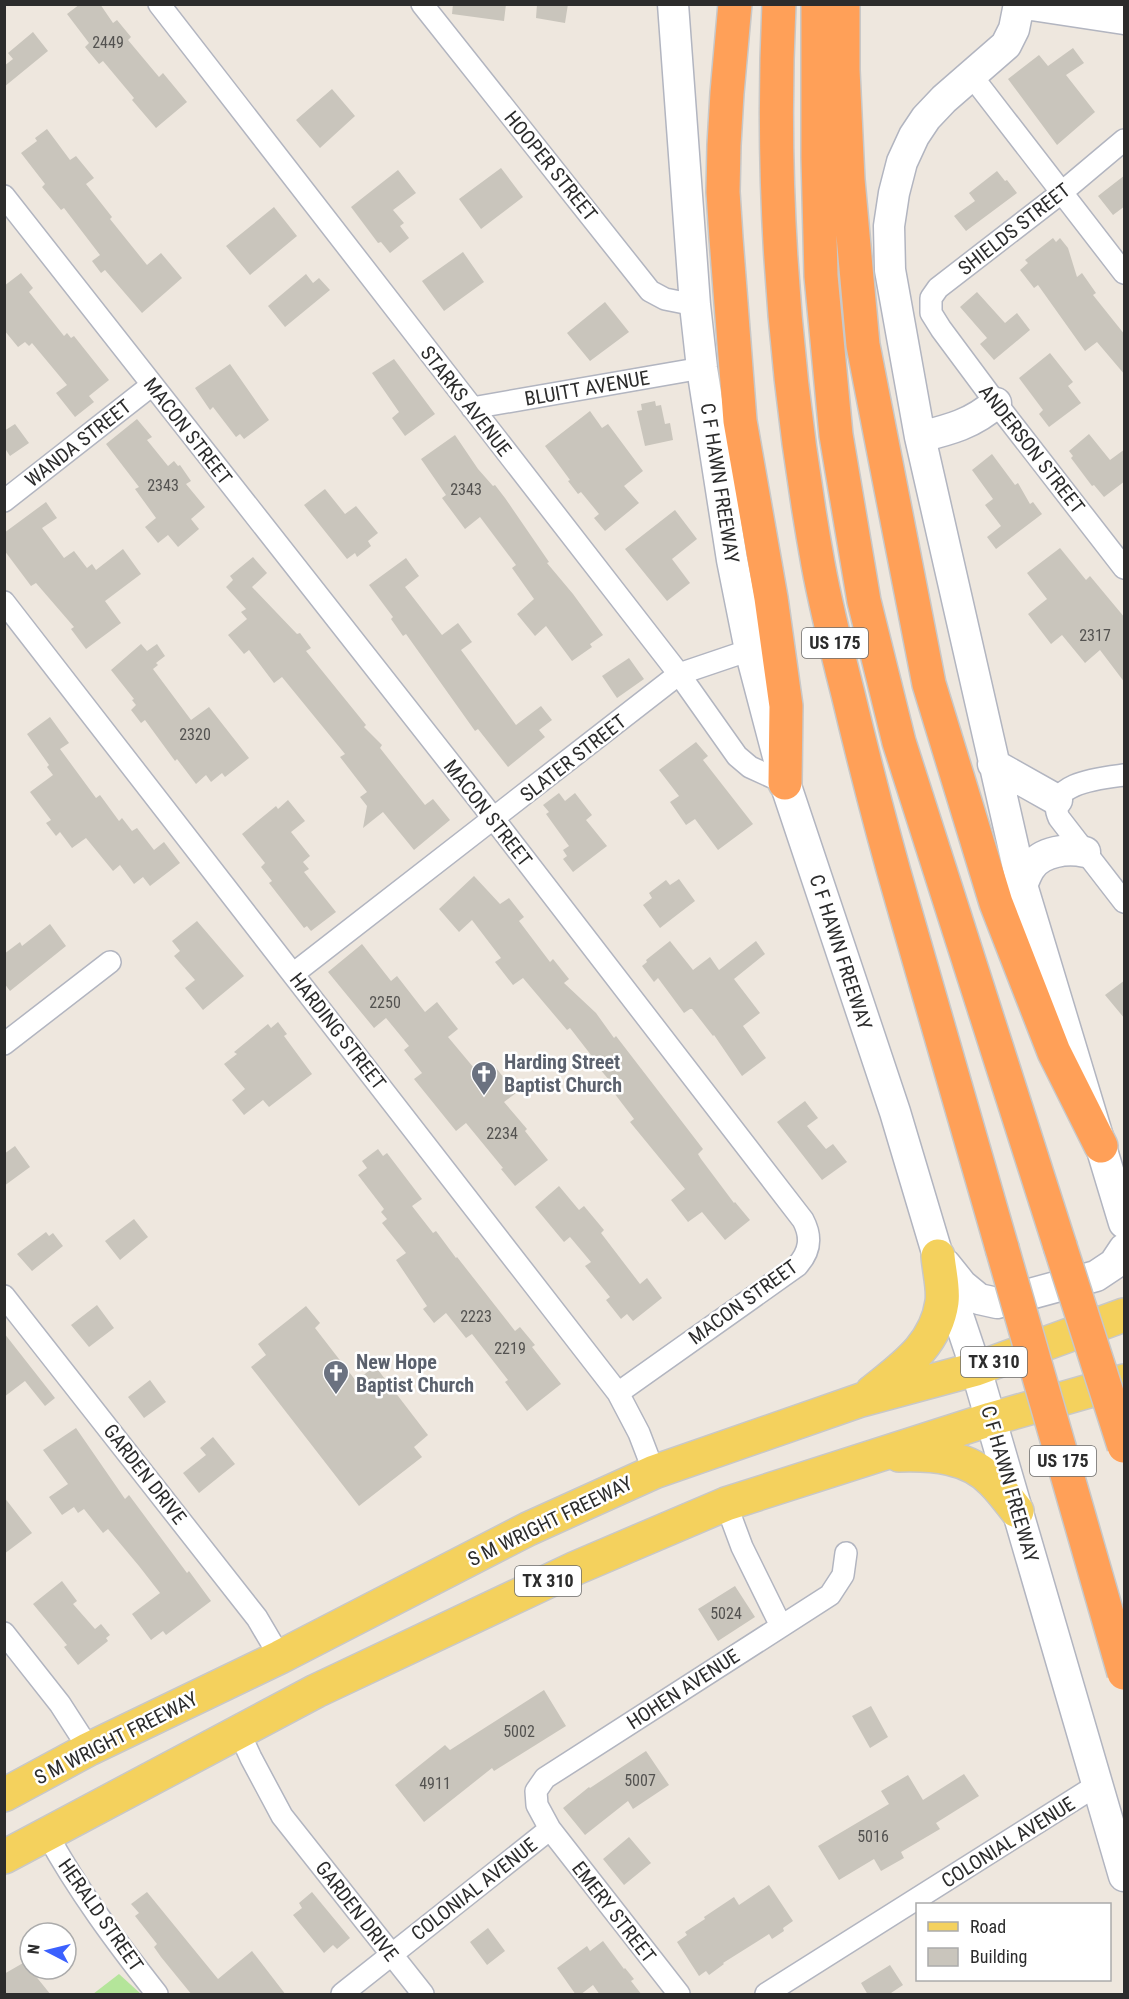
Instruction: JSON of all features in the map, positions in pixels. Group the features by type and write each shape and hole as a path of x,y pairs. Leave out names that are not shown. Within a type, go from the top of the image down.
{"highway":[{"path":"735,4 727,93 723,192 740,421 771,598 786,706 785,783"},
{"name":"US 175","path":"778,12 779,230 794,398 804,481 818,566 884,837 1125,1673"},
{"path":"830,18 863,345 929,684 996,903 1054,1052 1101,1146"},
{"name":"US 175","path":"830,18 821,276 836,435 864,601 899,741 1125,1446"}],"main road":[{"name":"C F HAWN FREEWAY","path":"673,4 695,305 702,368 732,560 750,650 785,783 895,1113 938,1256 976,1369 1125,1876"},
{"path":"1125,19 1035,5 1014,29 1006,45 926,118 914,136 902,162 894,193 891,215 890,270 920,437 1022,885 1125,1224"},
{"path":"920,437 968,423 984,414 996,403"},
{"path":"993,764 1029,784 1064,794"},
{"path":"1022,885 1031,867 1043,857 1064,850 1075,849 1085,852"},
{"path":"938,1256 962,1285 979,1299 997,1303 1096,1276 1114,1264 1125,1249"},
{"path":"861,1400 911,1361 930,1339 937,1324 942,1300 938,1256"},
{"name":"S M WRIGHT FREEWAY","path":"4,1795 89,1749 280,1657 528,1529 654,1472 861,1400 976,1369 1125,1315"},
{"name":"TX 310","path":"4,1857 316,1691 479,1612 726,1504 991,1419 1125,1381"},
{"path":"876,1455 930,1454 973,1467 992,1480 1017,1511"}],"street":[{"name":"STARKS AVENUE","path":"159,4 679,674 737,756 750,767 785,783"},
{"name":"HOOPER STREET","path":"422,4 650,291 665,299 695,305"},
{"path":"971,75 1061,194 1125,273"},
{"name":"SHIELDS STREET","path":"941,329 931,313 931,298 938,288 1061,194 1125,140"},
{"name":"MACON STREET","path":"4,196 494,820 803,1220 809,1231 809,1243 804,1257 797,1266 618,1393"},
{"name":"ANDERSON STREET","path":"941,329 1125,568"},
{"name":"BLUITT AVENUE","path":"472,408 702,368"},
{"name":"WANDA STREET","path":"4,501 152,385"},
{"name":"HARDING STREET","path":"4,602 618,1393 639,1433 654,1472"},
{"name":"SLATER STREET","path":"293,974 679,674 750,650"},
{"path":"1125,775 1098,779 1064,794 1056,810 1059,818 1125,903"},
{"path":"4,1044 110,962"},
{"name":"GARDEN DRIVE","path":"4,1296 257,1618 280,1657"},
{"path":"726,1504 741,1547 781,1626"},
{"name":"HOHEN AVENUE","path":"550,1829 537,1805 536,1791 545,1778 830,1595 843,1575 846,1553"},
{"path":"4,1633 60,1704 89,1749"},
{"name":"GARDEN DRIVE","path":"239,1732 282,1816 423,1995"},
{"name":"COLONIAL AVENUE","path":"766,1995 1097,1785"},
{"name":"COLONIAL AVENUE","path":"342,1995 550,1829"},
{"name":"EMERY STREET","path":"550,1829 679,1995"},
{"name":"HERALD STREET","path":"47,1834 78,1887 117,1944 157,1995"}],"green space":[{"path":"119,1974 141,1994 93,1994"}],"building":[{"path":"80,4 100,4 113,23 117,20 131,37 128,40 159,77 163,73 187,102 156,128 103,61 99,64 85,47 89,43 67,14"},
{"path":"453,4 506,4 504,21 452,14"},
{"path":"537,4 568,4 565,23 536,18"},
{"path":"33,32 48,51 4,87 4,66 13,59 8,53"},
{"path":"1073,48 1084,63 1066,75 1095,112 1057,145 1008,79 1039,55 1048,66"},
{"path":"332,89 355,116 320,148 296,120"},
{"path":"47,129 70,160 76,156 94,178 86,184 112,217 110,219 147,265 161,253 182,278 142,313 105,270 101,273 92,261 100,255 64,208 61,210 42,187 45,184 21,153 37,141 35,138"},
{"path":"501,168 523,197 481,229 459,199"},
{"path":"398,170 416,193 393,210 404,223 400,226 409,238 390,253 381,242 378,243 351,207"},
{"path":"997,171 1017,193 966,231 954,216 975,201 969,193"},
{"path":"1125,175 1125,206 1113,215 1098,196"},
{"path":"274,207 297,236 250,275 226,246"},
{"path":"1053,238 1056,242 1060,238 1068,248 1077,277 1082,273 1096,293 1093,295 1125,335 1125,375 1097,342 1085,351 1038,285 1034,288 1020,270 1028,263 1025,260"},
{"path":"463,252 484,282 444,311 422,281"},
{"path":"21,273 33,288 29,292 64,336 67,333 71,338 74,336 109,380 89,396 94,402 75,417 56,393 67,385 32,343 29,346 25,342 18,347 4,330 4,286"},
{"path":"306,274 313,283 319,278 330,290 285,327 268,306"},
{"path":"977,292 1005,323 1017,313 1030,330 994,360 980,344 987,338 960,307"},
{"path":"605,302 629,332 590,361 567,333"},
{"path":"1050,353 1073,382 1068,386 1081,403 1049,427 1039,414 1043,410 1019,378"},
{"path":"394,359 435,414 405,436 392,418 399,412 372,373"},
{"path":"230,364 269,420 244,439 240,434 236,437 213,407 210,410 195,388"},
{"path":"655,401 656,406 661,405 665,424 670,423 673,440 645,446 637,411 642,410 641,404"},
{"path":"590,411 602,428 608,424 643,471 624,486 639,503 605,531 594,518 599,514 581,492 578,494 545,446"},
{"path":"137,419 152,437 147,440 168,466 174,461 178,466 180,465 191,481 186,484 205,507 191,519 199,529 178,547 168,535 158,543 145,527 156,518 135,489 139,487 106,444"},
{"path":"15,424 29,443 10,456 4,447 4,431"},
{"path":"1089,434 1110,460 1125,449 1125,481 1104,497 1094,485 1092,486 1071,458 1073,456 1069,451"},
{"path":"455,435 478,469 505,498 549,562 547,563 603,635 590,644 592,647 572,661 546,626 535,636 517,614 534,599 512,568 516,565 480,517 465,529 442,498 446,495 421,459"},
{"path":"992,454 1015,485 1018,483 1030,504 1033,502 1042,514 996,549 987,537 1001,526 985,505 993,499 972,470"},
{"path":"325,489 345,514 356,506 378,533 368,541 371,546 357,557 355,553 347,559 304,505"},
{"path":"46,502 57,518 42,528 64,558 74,551 87,568 92,564 96,570 123,549 141,574 105,601 121,623 86,649 71,629 74,627 36,583 31,586 4,550 4,533"},
{"path":"675,510 697,539 672,559 690,583 667,601 625,549"},
{"path":"1060,548 1086,580 1090,576 1125,618 1125,683 1100,650 1085,663 1062,635 1051,644 1028,614 1047,599 1027,573"},
{"path":"253,557 267,573 252,587 297,634 300,633 311,648 306,651 366,725 364,727 382,745 380,748 425,805 433,799 450,820 414,850 383,812 363,828 367,806 360,797 367,792 340,757 345,754 282,677 274,683 249,650 244,654 228,635 247,619 241,612 246,609 226,587 233,580 230,576"},
{"path":"406,558 419,576 405,587 442,635 458,623 472,642 461,650 516,725 541,706 552,720 539,730 545,737 508,767 478,729 475,731 406,634 403,636 391,619 393,617 369,585"},
{"path":"141,644 147,651 157,644 165,656 156,663 158,665 153,669 191,720 209,707 249,758 225,777 222,773 211,782 206,775 196,784 177,759 175,761 145,720 141,723 131,710 136,705 132,700 134,699 111,670"},
{"path":"629,658 644,679 617,698 602,676"},
{"path":"50,717 69,743 60,749 96,798 100,795 119,821 122,818 132,831 137,828 154,850 164,842 180,863 150,886 143,877 134,884 120,865 113,871 86,838 72,848 60,832 56,836 46,823 51,820 30,792 53,775 47,767 49,765 27,734"},
{"path":"696,742 708,756 703,760 753,824 718,850 695,819 686,825 670,802 679,796 659,770"},
{"path":"559,793 565,801 575,793 592,815 586,820 607,846 573,872 563,859 567,856 563,850 569,846 546,814 549,812 543,805"},
{"path":"288,800 305,821 291,832 310,856 303,862 309,869 304,872 336,912 311,931 307,926 304,928 269,883 272,881 261,867 265,863 242,834 276,806 278,809"},
{"path":"474,876 500,904 509,898 524,917 519,921 550,962 553,959 569,979 564,983 596,1013 614,1038 616,1036 703,1149 698,1154 701,1159 734,1203 750,1220 725,1240 702,1212 688,1222 671,1200 685,1189 630,1122 634,1119 611,1089 614,1086 570,1028 567,1030 523,978 513,985 495,962 501,958 472,920 459,932 439,909"},
{"path":"679,879 695,901 660,928 643,905 652,898 649,893 666,880 670,885"},
{"path":"197,921 244,976 203,1010 185,988 195,980 174,956 180,951 172,941"},
{"path":"50,924 66,946 10,991 4,983 4,954 20,942 22,946"},
{"path":"670,941 693,970 710,957 719,970 756,941 765,954 734,979 760,1013 743,1026 766,1058 742,1076 714,1035 692,1009 684,1013 658,978 654,982 642,966 647,962 646,960"},
{"path":"362,944 391,981 397,976 425,1012 437,1002 458,1029 448,1037 479,1074 492,1063 516,1093 504,1102 527,1129 525,1131 548,1160 515,1186 466,1123 456,1131 414,1079 422,1073 404,1050 409,1046 386,1018 374,1028 328,972"},
{"path":"1125,980 1125,1019 1105,995"},
{"path":"278,1022 287,1034 284,1036 312,1074 269,1107 263,1100 244,1115 232,1100 245,1089 224,1064 237,1054 234,1052 268,1024 271,1028"},
{"path":"805,1101 818,1118 807,1126 826,1149 833,1144 847,1162 822,1180 777,1122"},
{"path":"15,1146 30,1167 4,1186 4,1154"},
{"path":"378,1149 383,1156 387,1153 422,1199 412,1206 433,1233 436,1231 515,1331 520,1327 535,1345 532,1347 561,1384 527,1411 505,1382 508,1380 472,1334 466,1338 446,1313 434,1323 423,1309 427,1306 396,1260 406,1253 382,1223 387,1219 381,1212 384,1209 358,1175 367,1168 362,1161"},
{"path":"559,1186 579,1210 584,1206 604,1230 601,1233 640,1284 647,1278 662,1298 633,1321 627,1314 621,1319 606,1300 610,1297 585,1266 591,1262 570,1237 564,1242 535,1207"},
{"path":"134,1219 148,1237 120,1260 105,1241"},
{"path":"46,1232 49,1236 53,1233 63,1246 32,1271 17,1254"},
{"path":"97,1305 114,1328 89,1347 71,1325"},
{"name":"New Hope Baptist Church","path":"306,1306 320,1323 315,1328 356,1381 375,1366 428,1435 414,1447 422,1457 359,1506 251,1367 266,1355 258,1344"},
{"path":"4,1333 55,1398 45,1406 25,1381 4,1397"},
{"path":"150,1380 166,1402 144,1418 128,1397"},
{"path":"76,1428 125,1499 129,1495 187,1573 189,1571 211,1601 166,1635 163,1631 151,1640 132,1614 160,1593 108,1529 103,1533 84,1509 78,1513 74,1507 62,1515 49,1497 68,1484 43,1450"},
{"path":"213,1437 235,1464 199,1493 183,1473 206,1455 200,1448"},
{"path":"4,1497 32,1533 4,1554"},
{"path":"62,1581 77,1601 73,1604 95,1629 101,1624 110,1635 106,1638 108,1641 78,1665 64,1647 67,1645 33,1604"},
{"path":"735,1586 755,1617 718,1641 698,1609"},
{"path":"544,1690 566,1726 494,1771 492,1768 424,1822 395,1785 445,1745 450,1750"},
{"path":"871,1706 888,1737 870,1748 852,1716"},
{"path":"646,1751 669,1785 633,1809 628,1801 585,1835 563,1808 589,1787"},
{"path":"964,1774 979,1796 936,1823 940,1829 901,1852 904,1858 881,1871 874,1859 839,1880 818,1846 889,1804 881,1791 908,1775 923,1800"},
{"path":"629,1837 651,1863 624,1885 603,1859"},
{"path":"769,1885 793,1921 772,1939 769,1934 723,1963 709,1975 706,1971 699,1976 677,1942 687,1935 685,1932 705,1919 704,1917 734,1897 739,1905"},
{"path":"147,1892 218,1979 252,1951 286,1995 192,1995 161,1957 154,1947 157,1944 135,1916 139,1913 131,1904"},
{"path":"312,1892 350,1938 337,1949 333,1945 324,1953 293,1915 302,1908 299,1903"},
{"path":"488,1928 505,1951 487,1965 470,1942"},
{"path":"603,1941 634,1979 631,1981 642,1995 600,1995 593,1985 580,1995 576,1995 557,1968 587,1946 590,1951"},
{"path":"890,1965 903,1985 888,1995 868,1995 861,1983"},
{"path":"18,1966 18,1981 40,1981 51,1995 4,1995 4,1974"}],"place":[{"name":"Harding Street Baptist Church","path":"484,1097"},
{"name":"New Hope Baptist Church","path":"336,1396"}]}
